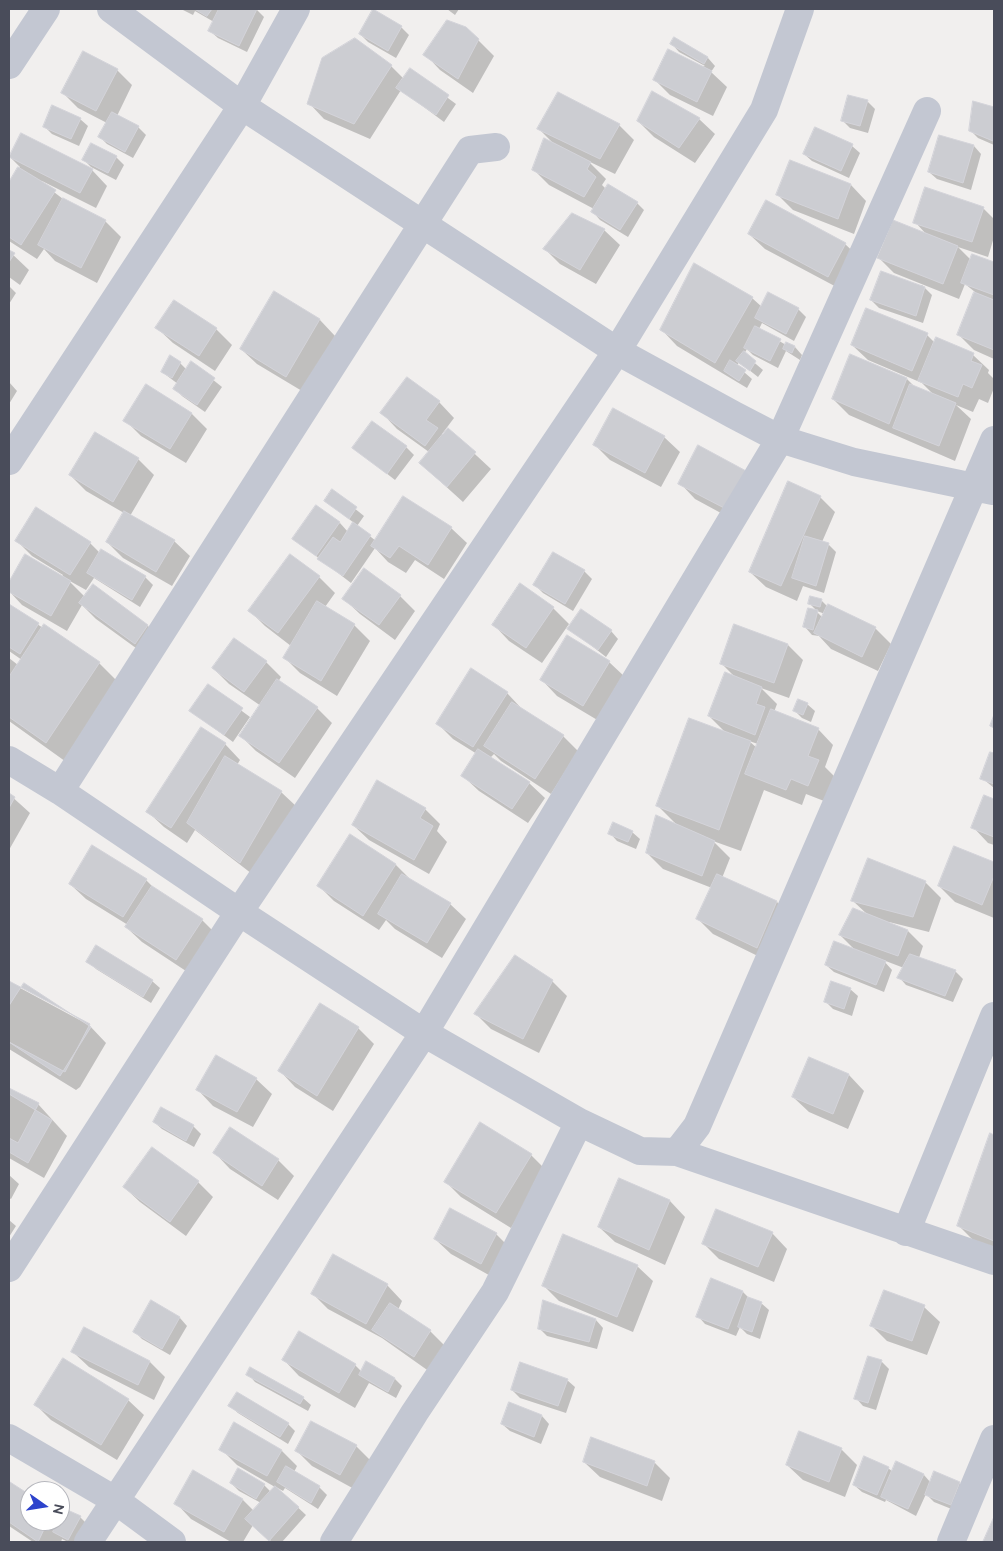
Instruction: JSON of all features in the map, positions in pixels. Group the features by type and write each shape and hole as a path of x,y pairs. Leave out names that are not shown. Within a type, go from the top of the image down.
{"street":[{"path":"9,65 46,9"},
{"path":"111,9 242,106 617,350 780,439 854,462 985,489"},
{"path":"9,461 242,106 296,9"},
{"path":"9,1268 239,912 617,350 764,110 800,9"},
{"path":"88,1542 424,1033 780,439 927,111"},
{"path":"60,791 424,225 470,150 496,147"},
{"path":"676,1152 698,1126 985,489 994,440"},
{"path":"9,760 60,791 239,912 424,1033 579,1122 640,1152 676,1152 994,1261"},
{"path":"906,1232 994,1016"},
{"path":"334,1542 415,1412 495,1292 579,1122"},
{"path":"9,1438 115,1500 172,1542"},
{"path":"951,1542 994,1439"}],"building":[{"path":"195,9 212,9 207,16"},
{"path":"219,9 257,9 239,46 208,31"},
{"path":"373,9 402,26 388,51 359,34"},
{"path":"447,20 466,27 479,39 458,79 423,55"},
{"path":"674,37 708,57 704,64 670,44"},
{"path":"355,38 392,65 354,124 307,104 322,58"},
{"path":"668,49 712,71 697,102 653,80"},
{"path":"83,51 118,69 96,111 61,93"},
{"path":"410,68 449,95 436,115 396,88"},
{"path":"652,91 700,118 679,148 637,121"},
{"path":"558,92 620,124 600,159 537,129"},
{"path":"848,95 868,100 860,126 841,121"},
{"path":"973,101 994,107 993,141 969,131"},
{"path":"52,105 81,118 71,139 43,127"},
{"path":"112,112 139,126 125,152 98,137"},
{"path":"815,127 853,144 841,171 803,154"},
{"path":"21,133 93,169 80,193 9,157"},
{"path":"939,135 974,145 963,183 928,172"},
{"path":"544,138 591,162 587,169 596,177 584,197 532,170"},
{"path":"91,143 117,156 108,173 82,160"},
{"path":"790,160 851,184 838,219 776,195"},
{"path":"18,167 56,190 21,245 9,237 9,182"},
{"path":"608,184 638,202 620,230 591,212"},
{"path":"925,187 984,207 972,242 913,223"},
{"path":"63,198 106,220 81,268 38,245"},
{"path":"766,200 846,243 828,277 748,234"},
{"path":"572,213 605,229 580,270 543,249"},
{"path":"893,220 958,246 943,284 877,258"},
{"path":"9,250 15,253 9,262"},
{"path":"972,254 994,262 994,295 961,283"},
{"path":"694,263 753,297 715,363 660,330"},
{"path":"881,271 925,287 916,316 870,300"},
{"path":"274,291 320,319 286,377 240,349"},
{"path":"768,292 799,308 786,334 755,318"},
{"path":"974,292 994,300 994,350 957,335"},
{"path":"174,300 217,328 199,356 155,328"},
{"path":"866,308 928,333 912,371 851,345"},
{"path":"755,326 781,339 770,361 744,348"},
{"path":"936,337 974,353 971,361 982,365 972,388 963,384 958,397 918,381"},
{"path":"786,342 795,346 792,353 783,349"},
{"path":"744,351 756,361 750,371 736,361"},
{"path":"850,354 907,378 889,424 832,399"},
{"path":"170,355 181,362 172,378 161,372"},
{"path":"730,360 746,370 739,381 724,371"},
{"path":"191,361 215,378 197,405 173,389"},
{"path":"407,377 440,401 426,420 438,428 425,446 380,413"},
{"path":"146,384 192,413 170,449 123,421"},
{"path":"910,384 956,403 939,446 893,428"},
{"path":"613,408 665,436 645,473 593,445"},
{"path":"372,421 407,446 387,474 352,448"},
{"path":"448,428 476,452 447,487 419,463"},
{"path":"95,432 139,458 113,502 69,475"},
{"path":"698,445 748,472 728,510 678,484"},
{"path":"788,481 821,496 781,586 749,572"},
{"path":"332,489 357,507 349,519 324,501"},
{"path":"403,496 452,527 428,565 399,546 390,558 371,546"},
{"path":"316,505 340,522 316,556 292,539"},
{"path":"36,507 91,542 70,575 15,541"},
{"path":"124,511 175,540 156,572 106,542"},
{"path":"353,522 371,535 343,576 317,559 333,537 340,542"},
{"path":"805,536 829,543 816,586 792,578"},
{"path":"101,549 146,576 132,600 87,573"},
{"path":"553,552 585,570 565,604 533,585"},
{"path":"25,554 71,581 51,616 9,592 9,582"},
{"path":"290,554 320,576 278,633 248,611"},
{"path":"364,568 401,595 379,625 342,599"},
{"path":"520,583 554,607 526,648 492,625"},
{"path":"93,584 148,625 135,644 79,603"},
{"path":"810,596 822,599 820,607 808,604"},
{"path":"317,601 355,624 321,681 283,658"},
{"path":"9,604 39,623 20,654 9,647"},
{"path":"828,604 876,627 862,657 814,633"},
{"path":"808,608 818,610 813,630 803,627"},
{"path":"581,609 612,630 598,650 567,629"},
{"path":"44,624 100,662 46,743 9,717 9,677"},
{"path":"734,624 788,644 774,683 720,664"},
{"path":"567,635 610,661 583,706 540,680"},
{"path":"234,638 267,661 244,692 212,668"},
{"path":"471,668 508,692 473,747 436,724"},
{"path":"725,672 762,687 756,704 765,707 755,735 708,716"},
{"path":"277,679 318,707 279,763 239,736"},
{"path":"208,684 243,708 224,735 189,711"},
{"path":"798,699 808,703 803,715 793,711"},
{"path":"512,702 564,735 535,779 484,746"},
{"path":"771,709 819,728 808,756 819,760 808,786 791,779 786,790 745,774"},
{"path":"994,715 994,728 990,726"},
{"path":"689,718 751,741 719,830 656,806"},
{"path":"201,727 226,743 171,828 146,812"},
{"path":"478,749 530,782 512,809 461,776"},
{"path":"990,752 994,753 994,784 980,779"},
{"path":"225,756 282,791 240,863 187,823"},
{"path":"377,780 426,808 420,818 433,826 414,860 352,825"},
{"path":"9,793 15,797 9,808"},
{"path":"984,795 994,799 994,837 971,828"},
{"path":"656,815 715,841 702,876 646,853"},
{"path":"613,822 633,831 628,842 608,834"},
{"path":"350,834 396,864 363,916 317,886"},
{"path":"92,845 147,879 123,917 69,884"},
{"path":"954,846 994,862 994,876 982,905 938,886"},
{"path":"868,858 926,881 913,917 851,901"},
{"path":"402,874 451,903 427,943 378,914"},
{"path":"717,874 777,901 757,948 696,919"},
{"path":"152,886 203,919 176,960 125,927"},
{"path":"853,908 908,930 898,956 839,935"},
{"path":"834,941 886,961 876,985 825,965"},
{"path":"96,945 153,980 143,997 86,962"},
{"path":"910,954 956,970 945,996 897,978"},
{"path":"515,955 553,980 523,1039 474,1014"},
{"path":"9,981 90,1024 65,1072 9,1042"},
{"path":"831,981 851,988 844,1009 824,1002"},
{"path":"24,983 91,1027 60,1076 9,1042 9,1006"},
{"path":"320,1003 359,1027 317,1096 278,1071"},
{"path":"216,1055 257,1078 237,1112 196,1090"},
{"path":"809,1057 849,1074 833,1114 792,1097"},
{"path":"9,1088 39,1103 18,1143 9,1138"},
{"path":"9,1094 52,1120 28,1163 9,1152"},
{"path":"161,1107 194,1125 186,1141 153,1122"},
{"path":"480,1122 532,1154 496,1213 444,1182"},
{"path":"230,1127 279,1159 262,1186 213,1153"},
{"path":"990,1133 994,1135 994,1241 957,1226"},
{"path":"152,1147 199,1181 170,1222 123,1187"},
{"path":"619,1178 670,1200 649,1250 598,1227"},
{"path":"450,1208 497,1233 481,1264 434,1239"},
{"path":"716,1209 773,1232 758,1267 702,1244"},
{"path":"563,1234 638,1265 617,1317 542,1286"},
{"path":"333,1254 388,1284 366,1324 311,1294"},
{"path":"711,1278 743,1291 728,1329 696,1317"},
{"path":"884,1290 925,1305 912,1341 870,1326"},
{"path":"748,1297 762,1302 752,1332 738,1327"},
{"path":"151,1300 180,1317 162,1349 133,1332"},
{"path":"543,1300 596,1319 589,1342 538,1329"},
{"path":"390,1303 431,1330 414,1357 372,1330"},
{"path":"84,1327 150,1361 138,1385 71,1352"},
{"path":"299,1331 356,1364 339,1393 282,1360"},
{"path":"868,1356 882,1360 868,1403 854,1399"},
{"path":"63,1358 129,1399 101,1445 34,1405"},
{"path":"366,1361 395,1378 388,1392 359,1375"},
{"path":"520,1362 568,1379 558,1406 511,1390"},
{"path":"250,1367 304,1397 300,1404 246,1375"},
{"path":"237,1392 289,1423 280,1437 228,1406"},
{"path":"509,1402 542,1415 534,1437 501,1424"},
{"path":"311,1421 357,1445 340,1475 295,1451"},
{"path":"234,1422 282,1450 267,1476 219,1450"},
{"path":"799,1431 842,1448 829,1482 786,1465"},
{"path":"591,1437 655,1461 647,1486 583,1462"},
{"path":"864,1456 889,1467 877,1495 853,1485"},
{"path":"896,1461 924,1474 908,1509 881,1497"},
{"path":"286,1466 320,1486 311,1503 277,1482"},
{"path":"238,1468 265,1484 256,1499 230,1483"},
{"path":"193,1470 243,1499 224,1532 174,1504"},
{"path":"934,1471 960,1482 951,1505 925,1495"},
{"path":"10,1482 20,1488 20,1530 9,1522"},
{"path":"275,1486 299,1507 269,1541 245,1519"},
{"path":"70,1511 81,1516 68,1540 53,1532 70,1531"},
{"path":"994,1517 994,1542 983,1542"},
{"path":"22,1531 43,1531 38,1542"}]}
